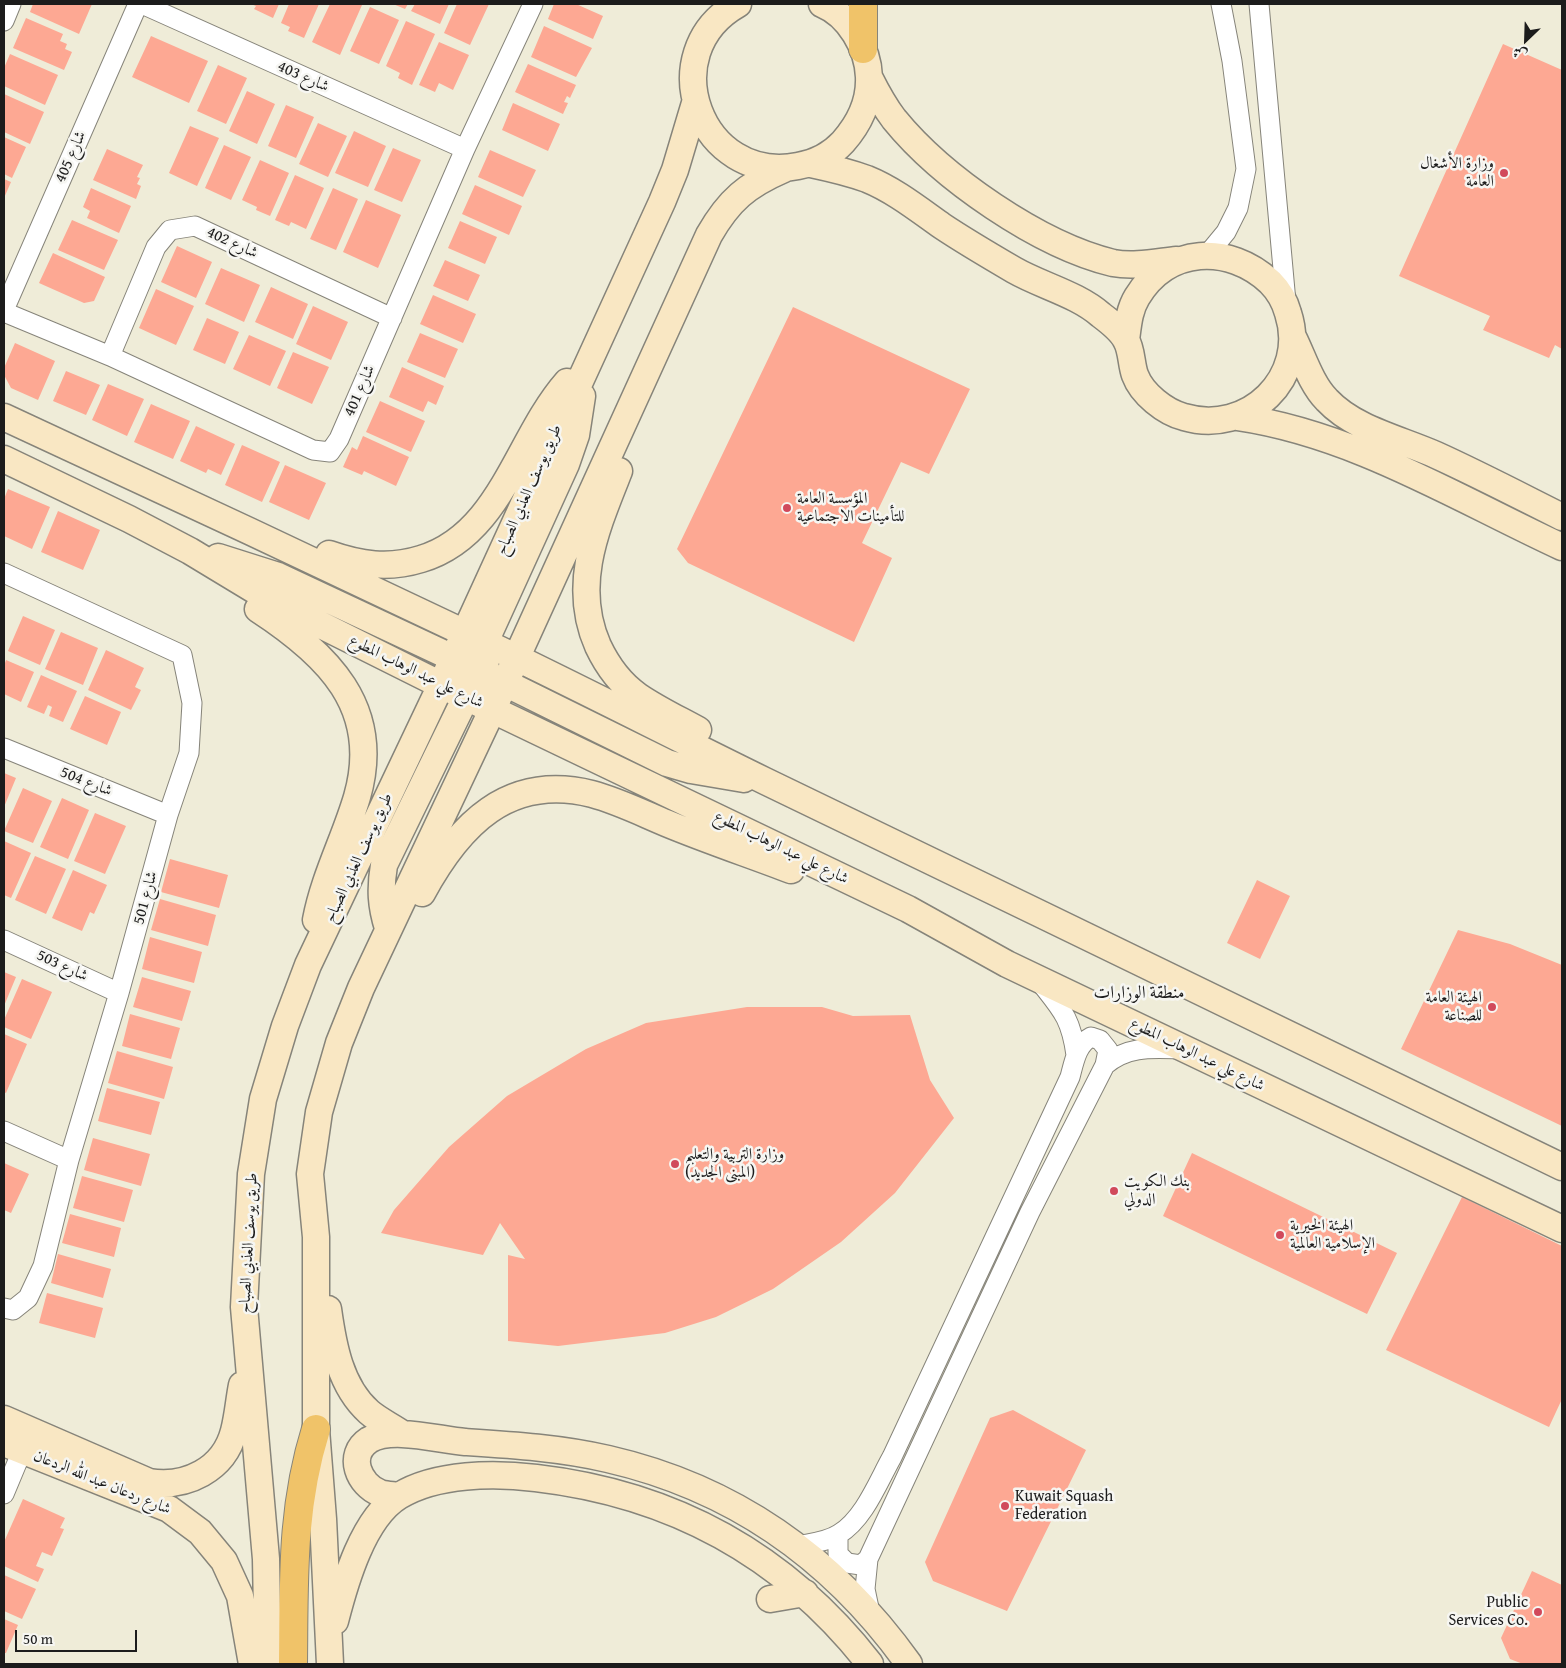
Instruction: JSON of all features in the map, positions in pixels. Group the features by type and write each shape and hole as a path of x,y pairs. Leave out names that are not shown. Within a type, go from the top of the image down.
{"main road":[{"path":"863,4 863,49"},
{"path":"293,1664 297,1512 307,1456 316,1429"}],"street":[{"path":"4,20 11,4"},
{"name":"شارع 405","path":"4,311 138,4"},
{"name":"شارع 403","path":"142,4 465,149"},
{"name":"شارع 401","path":"4,311 110,356 313,450 330,452 339,439 465,149 533,4"},
{"path":"738,4 726,10 708,29 696,52 692,77 695,103 707,130 728,151 755,165 784,169"},
{"path":"476,666 516,658 709,236 722,213 739,194 760,179 784,169 811,164 835,150 854,130 866,104 869,77 863,49 849,25 822,4"},
{"path":"1221,4 1232,60 1245,155 1246,175 1243,195 1233,221 1196,257 1166,268 1149,281 1141,292 1128,318 1126,340 1136,377 1148,394 1164,408 1183,417 1204,421 1237,417 1304,431 1424,479 1562,547"},
{"path":"1259,4 1286,306 1293,336 1314,380 1326,400 1342,413 1365,425 1437,455 1562,517"},
{"path":"869,77 893,117 925,152 974,193 1029,227 1084,253 1115,263 1138,264 1196,257 1232,258 1254,268 1273,285 1286,306"},
{"path":"204,509 353,563 380,566 407,564 433,556 457,542 477,524 493,503 548,406 585,366 666,194 695,103"},
{"path":"811,164 840,170 868,180 895,194 992,257 1088,306 1101,315 1126,340"},
{"name":"شارع 402","path":"110,356 156,247 170,230 195,226 392,318"},
{"path":"671,319 588,564 587,614 605,661 638,696 808,795 919,853"},
{"path":"1237,417 1272,394 1284,377 1291,357 1293,336"},
{"path":"388,928 382,908 380,886 384,865 476,666 566,464 582,405 585,366"},
{"name":"شارع علي عبد الوهاب المطوع","path":"4,417 204,509 476,666"},
{"name":"شارع علي عبد الوهاب المطوع","path":"4,459 190,551 271,600 441,685 476,666 516,658 765,781 919,853 1041,916 1562,1168"},
{"path":"128,519 189,566 286,627 315,651 339,677 356,709 363,739 364,767 357,797 331,868 317,915 308,965"},
{"path":"190,551 234,560 278,576 476,666 668,763 716,776 765,781"},
{"name":"شارع 501","path":"4,1308 13,1310 28,1298 43,1266 69,1160 120,993 168,815 189,753 192,703 182,655 6,579"},
{"path":"401,1433 368,1412 344,1379 332,1334 316,1237 310,1174 318,1112 339,1043 388,928 492,710 476,666"},
{"name":"طريق يوسف العذبي الصباح","path":"268,1664 266,1558 244,1307 251,1174 263,1099 285,1026 308,965 441,685"},
{"name":"شارع علي عبد الوهاب المطوع","path":"492,710 908,909 1038,978 1183,1049 1562,1229"},
{"name":"شارع 504","path":"4,748 168,815"},
{"path":"361,988 396,940 432,874 468,825 490,808 514,796 541,791 568,790 592,794 630,806 664,822 873,900 908,909"},
{"name":"شارع 503","path":"4,940 120,993"},
{"path":"1038,978 1067,1018 1073,1030 1076,1055"},
{"path":"797,1546 838,1534 848,1527 870,1498 892,1457 1070,1077 1076,1055 1084,1040 1091,1037 1100,1040 1108,1050 1105,1065 1030,1212 868,1559 865,1589 870,1613"},
{"path":"1105,1065 1116,1055 1136,1048 1183,1049"},
{"path":"4,1131 69,1160"},
{"path":"316,1237 316,1429 323,1518 329,1655"},
{"name":"شارع ردعان عبد الله الردعان","path":"4,1419 149,1482 163,1484 179,1483 208,1470 224,1454 234,1432 242,1380 244,1307"},
{"path":"399,1496 380,1494 366,1484 357,1469 357,1456 363,1444 375,1436 401,1433 437,1440 566,1451 607,1458 654,1471 694,1486 734,1505 797,1546 834,1576 870,1613 909,1664"},
{"path":"4,1494 13,1447"},
{"name":"شارع ردعان عبد الله الردعان","path":"13,1447 169,1509 200,1532 213,1546 229,1570 240,1596 245,1614 252,1664"},
{"path":"329,1655 342,1593 371,1524 399,1496 424,1486 466,1476 510,1474 596,1486 639,1498 686,1517 735,1542 770,1564 805,1593 835,1622 870,1664"},
{"path":"169,1509 181,1507 187,1497 187,1492 179,1483"},
{"path":"838,1534 838,1554 847,1563 861,1565 868,1559"},
{"path":"770,1599 805,1593"}],"building":[{"path":"33,4 92,4 79,34 30,12"},
{"path":"251,4 279,4 273,18 254,9 256,6"},
{"path":"289,4 319,4 304,38 288,31 290,27 281,23"},
{"path":"330,4 362,5 340,55 312,42"},
{"path":"393,4 408,4 405,9"},
{"path":"415,4 449,4 440,24 411,11"},
{"path":"457,4 489,4 470,45 444,33"},
{"path":"554,4 576,4 603,16 593,39 548,19"},
{"path":"370,7 399,20 379,64 350,51"},
{"path":"26,18 63,34 60,41 67,44 65,49 72,52 64,70 13,48"},
{"path":"406,21 435,34 412,85 398,78 400,73 386,66"},
{"path":"544,26 592,48 576,77 531,57"},
{"path":"151,36 208,61 189,103 132,77"},
{"path":"439,42 469,55 453,90 439,83 435,92 419,85"},
{"name":"وزارة الأشغال العامة","path":"1503,44 1562,70 1562,349 1555,345 1549,358 1483,330 1490,316 1399,276"},
{"path":"10,54 58,75 45,105 4,86 4,68"},
{"path":"528,64 576,85 570,98 567,96 564,102 568,103 563,114 515,92"},
{"path":"218,65 247,78 226,124 197,111"},
{"path":"247,91 275,104 257,144 229,131"},
{"path":"4,94 44,112 30,144 4,132"},
{"path":"513,103 560,124 548,151 502,130"},
{"path":"286,105 314,117 296,158 268,146"},
{"path":"318,123 347,136 328,177 299,164"},
{"path":"190,126 219,138 197,186 169,173"},
{"path":"354,131 386,146 368,187 335,173"},
{"path":"4,137 26,147 12,178 4,174"},
{"path":"224,145 251,157 231,200 205,188"},
{"path":"393,148 421,160 402,202 374,190"},
{"path":"107,149 143,165 137,177 140,178 137,184 141,186 136,199 93,180"},
{"path":"490,150 536,170 523,197 478,177"},
{"path":"260,160 289,173 270,216 256,210 257,207 242,200"},
{"path":"295,175 324,188 306,229 291,222 289,226 275,220"},
{"path":"4,179 11,182 4,198"},
{"path":"475,185 522,206 509,235 462,214"},
{"path":"91,188 131,206 119,233 87,218 90,211 83,207"},
{"path":"333,188 358,199 336,250 310,239"},
{"path":"366,200 401,215 378,268 343,252"},
{"path":"72,220 118,240 104,270 58,250"},
{"path":"460,221 497,237 485,264 448,248"},
{"path":"177,246 212,262 196,298 161,282"},
{"path":"53,253 105,277 94,301 84,303 39,283"},
{"path":"445,260 480,275 468,301 433,286"},
{"path":"221,268 260,285 244,322 205,304"},
{"path":"271,287 308,304 293,339 255,322"},
{"path":"156,289 194,306 176,345 139,328"},
{"path":"433,295 476,314 463,343 420,324"},
{"path":"313,306 348,322 331,360 296,344"},
{"name":"المؤسسة العامة للتأمينات الاجتماعية","path":"793,307 970,389 929,474 901,462 862,543 892,558 854,642 688,563 677,549"},
{"path":"207,318 239,332 225,364 193,350"},
{"path":"420,333 458,349 445,378 407,362"},
{"path":"249,335 286,351 270,386 233,369"},
{"path":"15,343 55,361 38,400 11,388 4,375 4,368"},
{"path":"293,352 329,367 312,404 277,388"},
{"path":"402,367 444,386 436,405 428,401 423,412 389,397"},
{"path":"66,371 100,385 86,415 53,401"},
{"path":"108,384 144,399 127,436 92,420"},
{"path":"380,401 425,421 411,452 366,432"},
{"path":"151,404 190,421 173,459 134,442"},
{"path":"196,426 235,444 221,475 208,469 206,473 180,461"},
{"path":"363,436 409,457 396,486 364,471 362,475 343,467 352,447 357,450"},
{"path":"242,445 280,462 262,502 225,485"},
{"path":"285,465 326,483 309,520 269,502"},
{"path":"8,489 50,507 32,549 4,536 4,499"},
{"path":"58,511 100,530 83,570 41,552"},
{"path":"23,616 55,630 40,665 8,651"},
{"path":"61,632 98,648 83,685 45,669"},
{"path":"106,650 144,668 135,687 141,690 131,710 88,690"},
{"path":"6,660 34,672 21,702 4,694 4,666"},
{"path":"41,675 77,691 63,722 49,716 52,707 48,705 44,714 27,707"},
{"path":"85,696 121,712 107,745 70,729"},
{"path":"4,773 16,778 4,807"},
{"path":"23,788 52,801 33,843 4,831"},
{"path":"62,798 89,810 68,859 40,847"},
{"path":"95,813 126,826 105,874 74,861"},
{"path":"4,841 31,853 11,898 4,895"},
{"path":"35,856 66,869 46,914 15,900"},
{"path":"170,859 228,875 219,908 161,892"},
{"path":"73,870 107,885 94,914 90,912 82,931 52,918"},
{"path":"1257,880 1290,896 1260,959 1227,943"},
{"path":"160,899 216,915 208,946 151,930"},
{"name":"الهيئة العامة للصناعة","path":"1458,930 1510,944 1562,965 1562,1126 1401,1049"},
{"path":"150,937 202,952 194,983 142,969"},
{"path":"4,972 16,977 4,1006"},
{"path":"142,977 191,991 182,1021 133,1007"},
{"path":"22,979 52,992 31,1039 4,1027 4,1020"},
{"name":"وزارة التربية والتعليم (المبنى الجديد)","path":"747,1007 822,1007 853,1016 910,1015 930,1080 954,1118 895,1193 841,1242 773,1289 716,1317 665,1333 558,1346 508,1341 508,1255 525,1259 500,1223 483,1255 381,1233 394,1210 449,1147 507,1096 586,1049 646,1023"},
{"path":"130,1014 180,1028 171,1059 122,1046"},
{"path":"4,1034 27,1044 6,1093 4,1092"},
{"path":"117,1051 173,1067 164,1099 108,1083"},
{"path":"107,1088 160,1102 151,1135 98,1121"},
{"path":"93,1138 150,1154 141,1186 84,1170"},
{"name":"الهيئة الخيرية الإسلامية العالمية","path":"1192,1153 1397,1253 1367,1314 1163,1216"},
{"path":"4,1163 29,1174 11,1213 4,1210"},
{"path":"82,1176 133,1190 124,1222 73,1208"},
{"path":"1462,1197 1562,1246 1562,1399 1549,1427 1386,1350"},
{"path":"70,1214 121,1228 114,1257 62,1243"},
{"path":"58,1254 111,1269 103,1298 51,1283"},
{"path":"47,1293 103,1308 95,1338 39,1323"},
{"name":"Kuwait Squash Federation","path":"1013,1410 1086,1450 1007,1611 933,1581 925,1562 990,1418"},
{"path":"23,1499 65,1518 60,1528 64,1529 52,1556 42,1552 36,1566 44,1569 38,1582 4,1566 4,1542"},
{"name":"Public Services Co.","path":"1532,1571 1562,1585 1562,1664 1523,1664 1510,1659 1501,1638"},
{"path":"4,1575 36,1589 22,1619 4,1611"},
{"path":"4,1619 18,1625 6,1653 4,1653"}],"place":[{"name":"وزارة الأشغال العامة","path":"1504,173"},
{"name":"المؤسسة العامة للتأمينات الاجتماعية","path":"787,508"},
{"name":"الهيئة العامة للصناعة","path":"1492,1007"},
{"name":"وزارة التربية والتعليم (المبنى الجديد)","path":"675,1164"},
{"name":"بنك الكويت الدولي","path":"1114,1191"},
{"name":"الهيئة الخيرية الإسلامية العالمية","path":"1280,1235"},
{"name":"Kuwait Squash Federation","path":"1005,1506"},
{"name":"Public Services Co.","path":"1538,1612"}],"district":[{"name":"منطقة الوزارات","path":"1139,993"}]}
